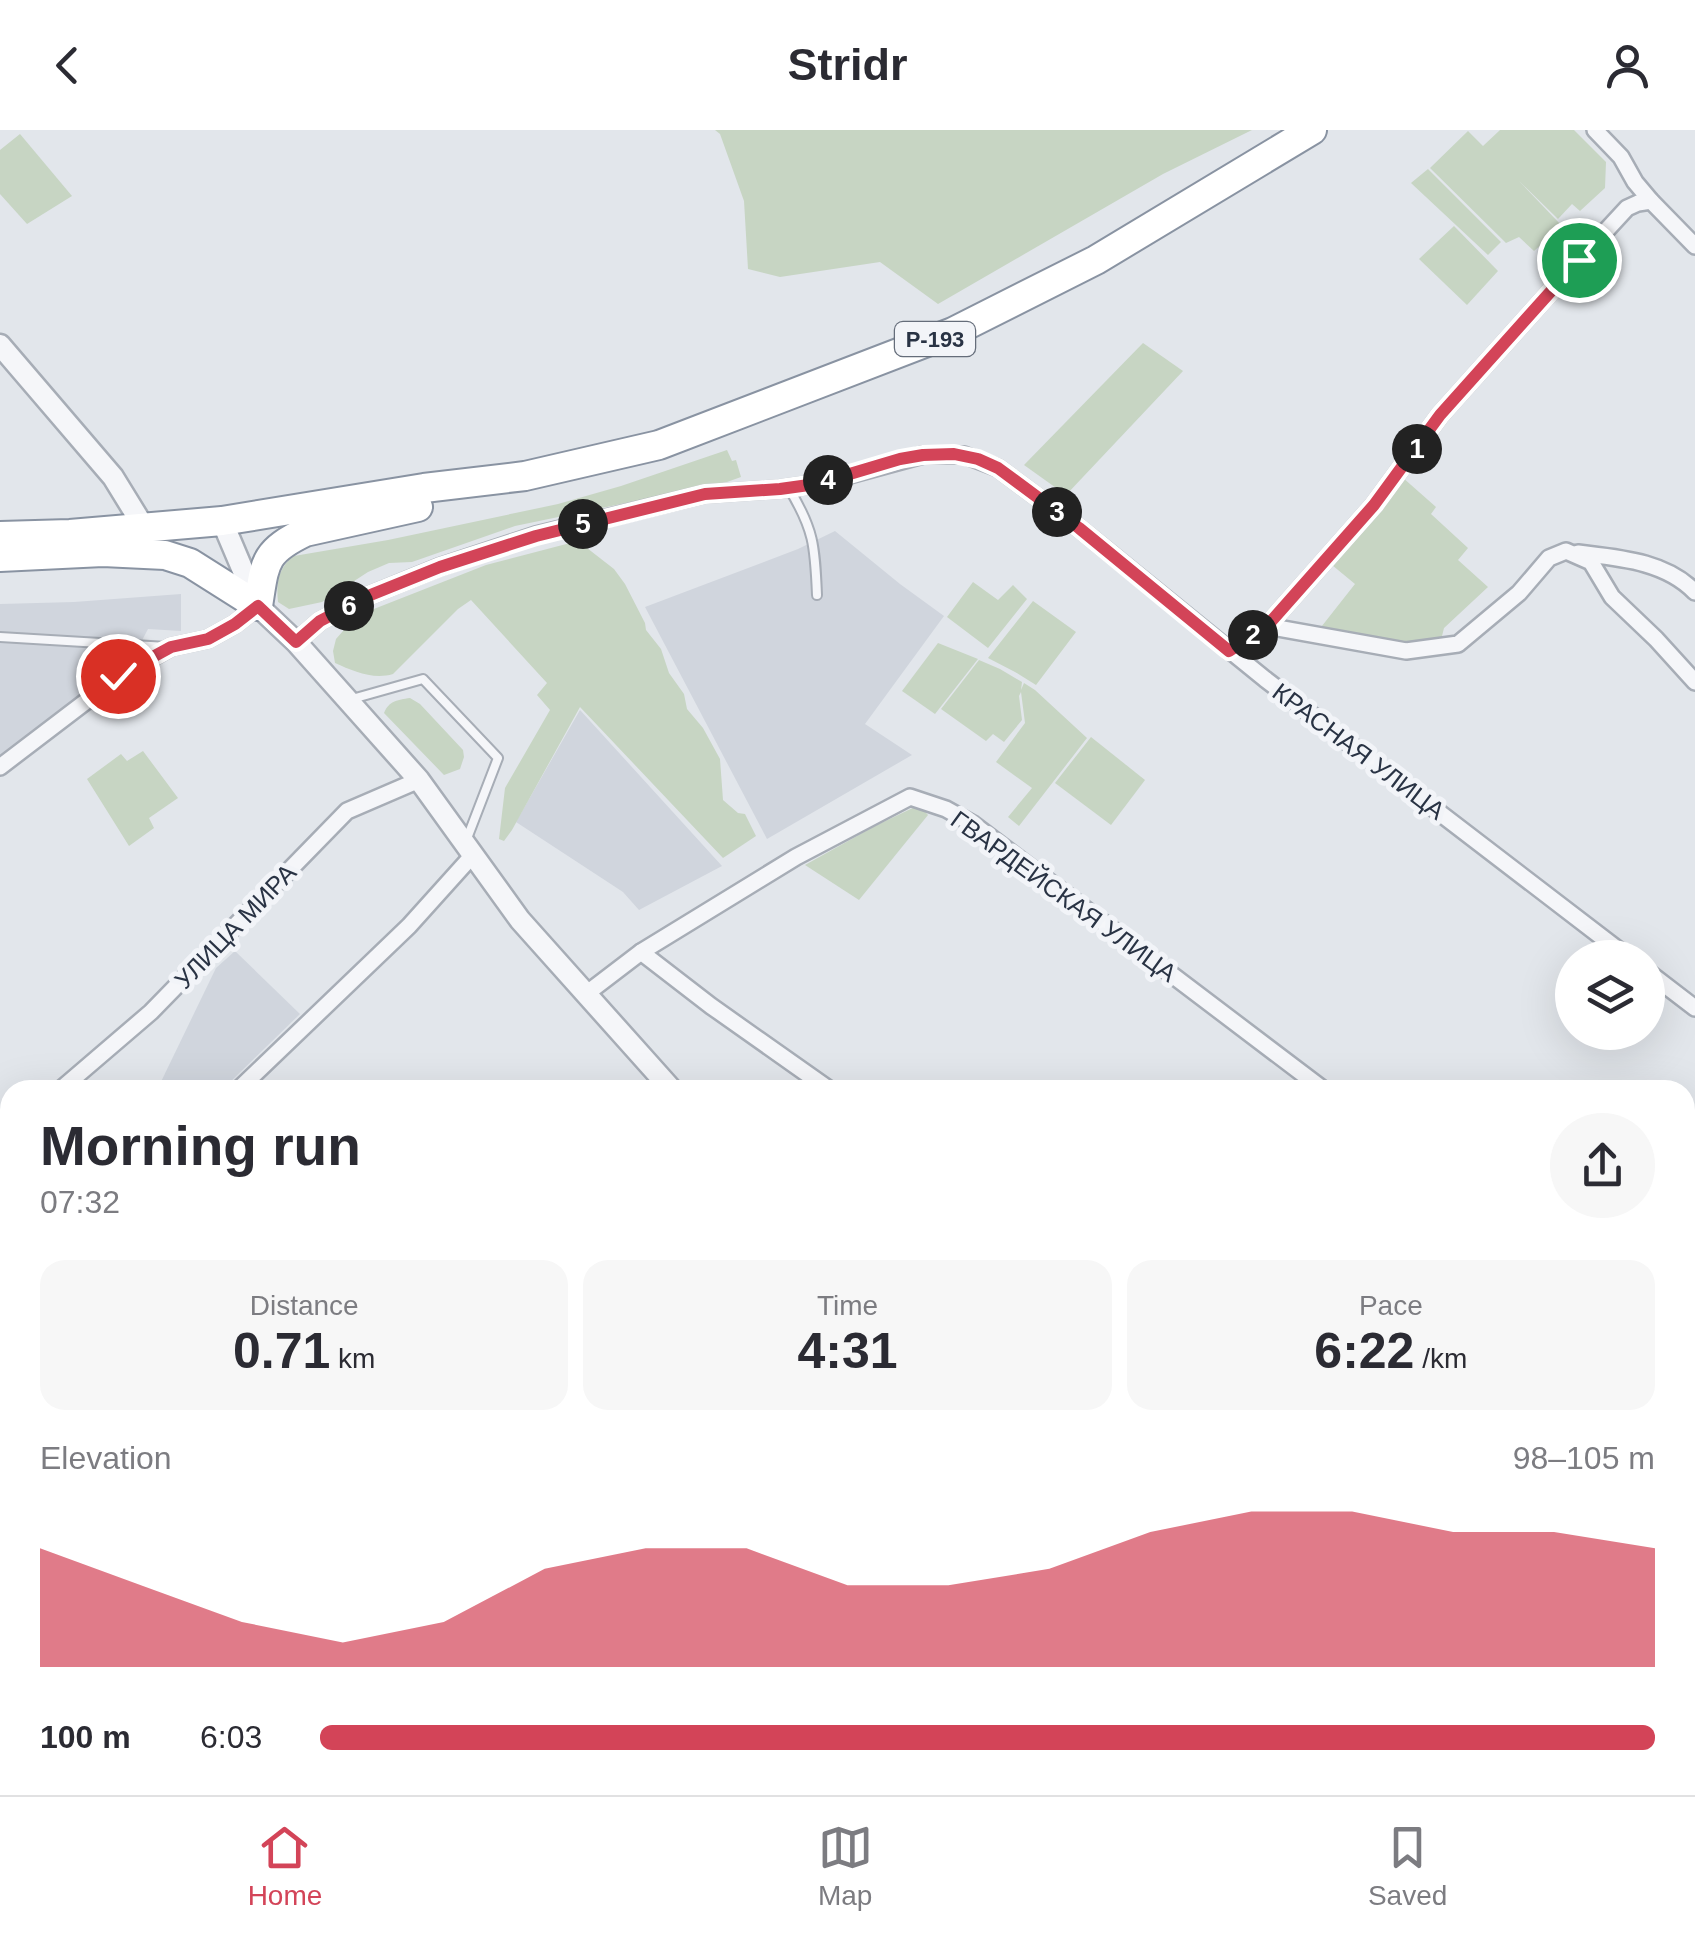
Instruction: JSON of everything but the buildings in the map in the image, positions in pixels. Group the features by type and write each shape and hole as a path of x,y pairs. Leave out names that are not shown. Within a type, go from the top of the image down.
{"highway":[{"name":"Р-193","path":"0,536 222,521 525,476 658,446 953,332 1096,260 1312,130"},
{"path":"0,557 103,552 165,555 190,562 258,606 269,557 288,540 305,532 424,506 525,476"}],"street":[{"path":"1595,130 1620,157 1635,182 1695,246"},
{"path":"1229,651 1267,626 1374,505 1440,415 1627,208 1652,201"},
{"path":"0,344 113,476 145,529"},
{"name":"КРАСНАЯ УЛИЦА","path":"788,487 816,484 923,455 954,454 998,468 1606,940"},
{"path":"296,642 320,621 368,596 520,540 705,494 788,487"},
{"path":"222,521 258,606 296,642 419,780 520,920 663,1080"},
{"path":"1267,626 1406,651 1458,644 1519,593 1549,558 1566,551 1658,567 1695,592"},
{"path":"1566,551 1591,562 1612,597 1695,682"},
{"path":"0,767 118,676 171,647 208,639 258,606"},
{"name":"УЛИЦА МИРА","path":"72,1080 151,1012 347,811 419,780"},
{"name":"ГВАРДЕЙСКАЯ УЛИЦА","path":"586,994 641,952 796,857 910,797 946,809 973,824 1311,1080"},
{"path":"260,1080 409,926 469,850"},
{"path":"641,952 816,1080"},
{"path":"1665,985 1695,1008"}],"lane":[{"path":"788,487 814,541 817,595"},
{"path":"0,637 171,647"},
{"path":"349,700 423,679 498,758 469,850"}],"shaded area":[{"path":"835,531 944,616 865,724 912,755 767,839 645,607"},
{"path":"181,594 181,631 148,629 129,665 81,695 0,758 0,604"},
{"path":"580,710 722,866 639,910 623,892 516,822"},
{"path":"235,951 300,1014 232,1080 162,1080 216,968"}],"green space":[{"path":"715,130 1252,130 1163,174 938,304 880,262 780,277 748,269 744,201 720,134"},
{"path":"1500,130 1574,130 1606,162 1605,188 1580,211 1572,204 1558,219 1519,181 1562,226 1534,251 1519,237 1506,243 1430,168 1468,131 1483,146"},
{"path":"20,134 72,196 27,224 0,194 0,150"},
{"path":"1428,169 1501,242 1488,255 1411,183"},
{"path":"1454,226 1498,271 1467,305 1419,259"},
{"path":"1143,343 1183,371 1066,495 1024,465"},
{"path":"727,450 732,461 736,460 741,477 515,526 412,562 389,563 322,602 289,609 278,602 279,576 294,556 558,504"},
{"path":"1402,477 1436,507 1431,514 1468,548 1458,560 1488,587 1444,628 1441,640 1395,643 1318,631 1355,584 1332,565 1364,531"},
{"path":"574,542 614,569 625,584 646,630 661,649 669,673 684,694 687,709 720,759 723,800 745,814 756,836 723,858 580,707 512,830 504,841 499,839 505,788 550,710 537,695 547,683 471,600 393,674 371,675 335,663 336,639 356,616 486,565"},
{"path":"973,582 998,600 1013,585 1027,599 988,648 947,617"},
{"path":"1033,601 1076,632 1036,685 988,658"},
{"path":"938,643 978,659 935,714 902,691"},
{"path":"979,660 1022,682 1021,690 1024,683 1035,690 1087,738 1019,826 1008,817 1032,788 996,762 1025,723 1021,692 1022,720 1004,742 993,734 986,741 941,709"},
{"path":"410,698 463,750 460,769 444,775 384,713 394,702"},
{"path":"1091,737 1145,780 1111,825 1055,783"},
{"path":"143,751 178,798 149,818 154,828 129,846 87,779 121,754 127,761"},
{"path":"919,805 928,815 859,900 805,865 875,826"}],"route":[{"path":"118,676 171,647 208,639 258,606 296,642 320,621 368,596 440,567 536,536 705,494 816,484 900,459 941,454 978,459 998,468 1079,528 1229,651 1267,626 1374,505 1440,415 1579,260"}]}
